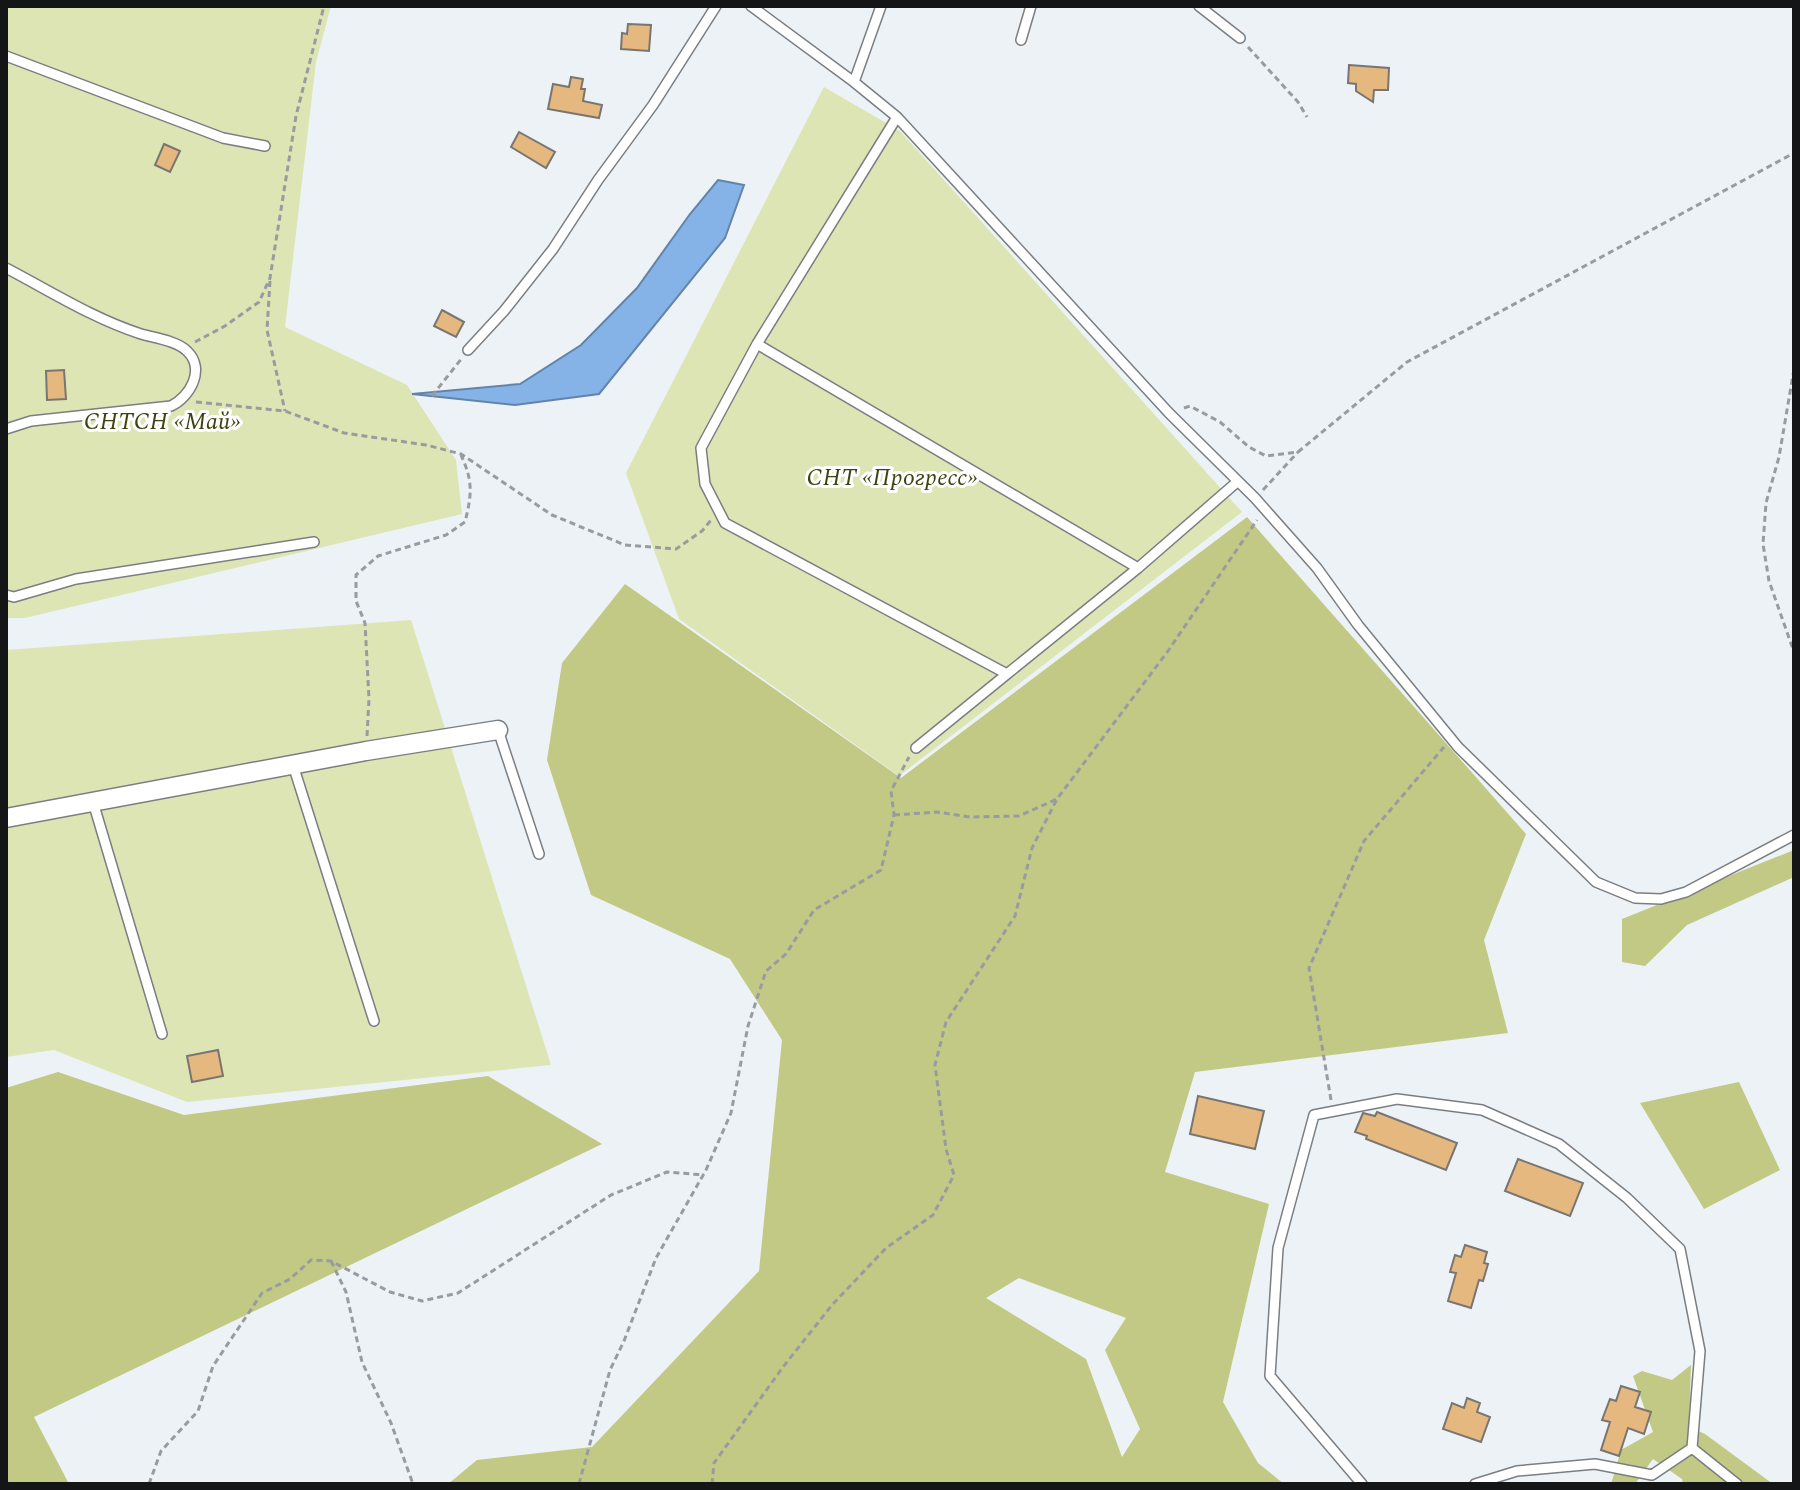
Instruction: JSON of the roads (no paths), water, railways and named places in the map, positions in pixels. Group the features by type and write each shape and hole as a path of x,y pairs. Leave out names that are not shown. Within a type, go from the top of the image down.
{"street":[{"path":"6,818 366,751 498,730"}],"lane":[{"path":"468,350 504,311 553,249 653,105 716,6"},
{"path":"751,6 897,117 1169,413 1255,498 1317,568 1358,625 1458,747 1596,882 1635,898 1661,899 1686,892 1794,835"},
{"path":"854,82 881,6"},
{"path":"1021,40 1031,6"},
{"path":"1199,6 1240,38"},
{"path":"6,56 223,138 265,146"},
{"path":"897,117 757,344 701,448 705,484 725,523 1007,674"},
{"path":"6,268 120,327 184,347 197,367 182,401 171,406 31,421 6,429"},
{"path":"757,344 1138,568"},
{"path":"916,748 1138,568 1237,482"},
{"path":"6,595 14,597 76,579 314,542"},
{"path":"498,730 539,854"},
{"path":"293,765 374,1021"},
{"path":"93,802 162,1034"},
{"path":"1362,1484 1270,1376 1278,1248 1314,1115 1397,1099 1482,1110 1559,1144 1627,1198 1680,1249 1700,1351 1692,1448"},
{"path":"1475,1484 1517,1471 1595,1464 1652,1475 1692,1448"},
{"path":"1692,1448 1737,1484"}],"water":[{"path":"718,180 744,185 725,238 599,394 515,405 412,394 520,384 581,345 637,288"}],"park label":[{"name":"СНТСН «Май»","path":"162,422"},
{"name":"СНТ «Прогресс»","path":"892,478"}]}
